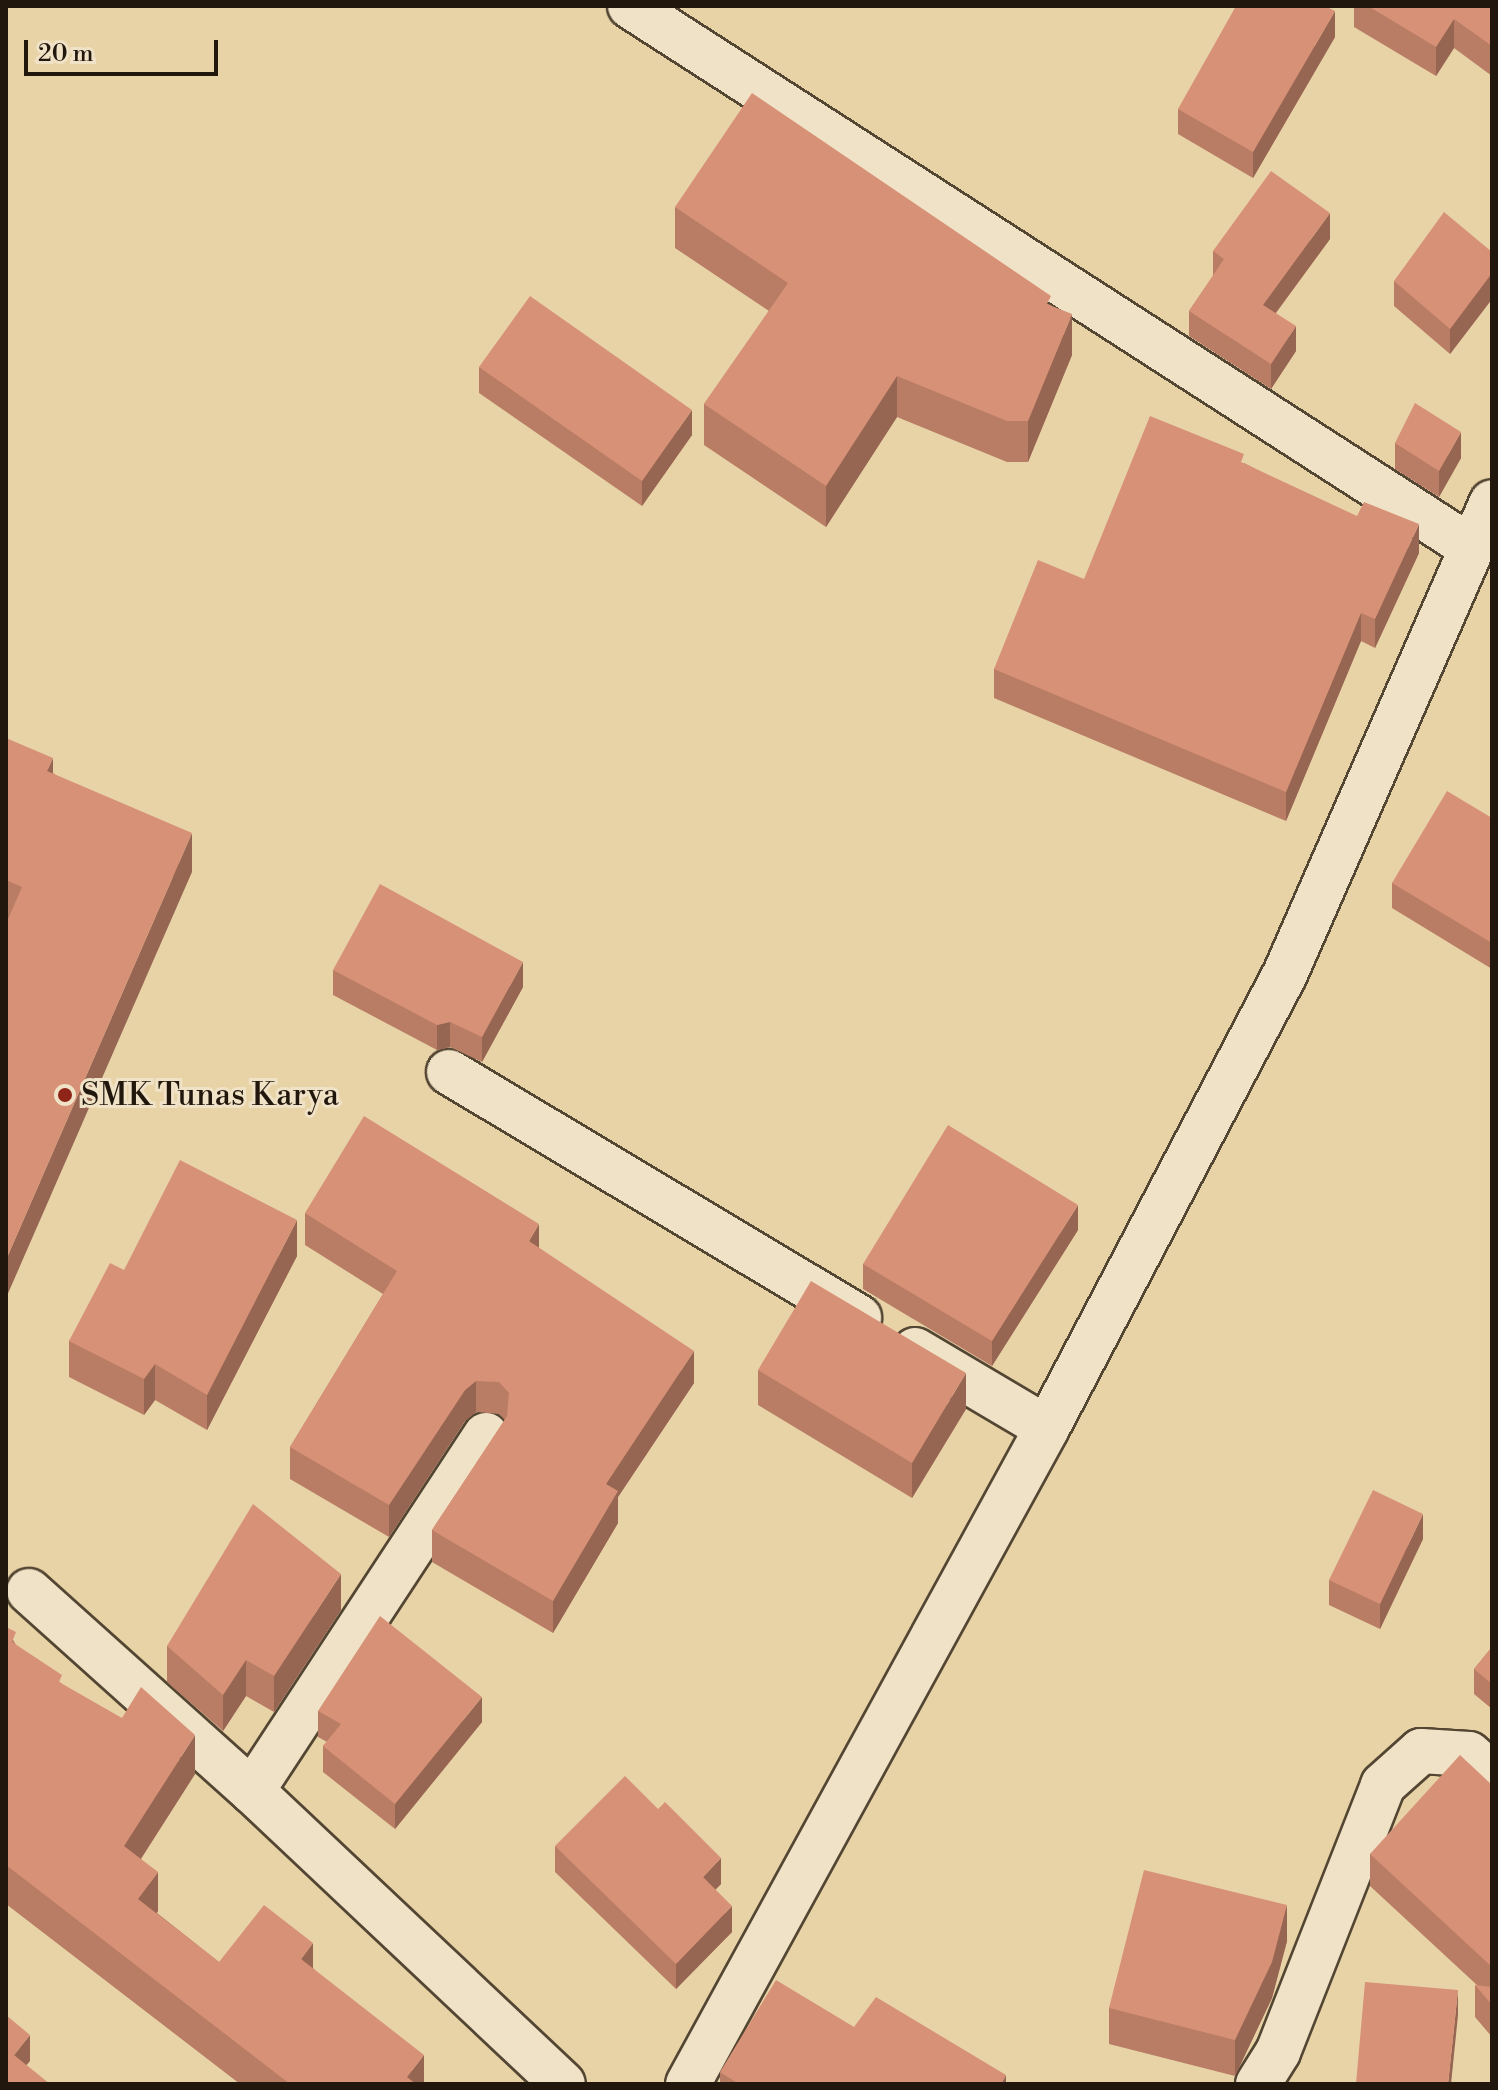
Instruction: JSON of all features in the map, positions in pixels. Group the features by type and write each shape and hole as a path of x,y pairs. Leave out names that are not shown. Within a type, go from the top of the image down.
{"street":[{"path":"630,6 1469,546"},
{"path":"688,2084 1047,1428 1285,974 1375,774 1469,546 1492,502"},
{"path":"449,1072 1047,1428"},
{"path":"252,1791 486,1435"},
{"path":"29,1591 252,1791 563,2084"},
{"path":"1258,2084 1278,2052 1383,1785 1421,1751 1469,1754 1492,1773"}],"building":[{"path":"1236,6 1325,6 1335,11 1253,152 1178,109"},
{"path":"1368,6 1492,6 1492,46 1454,19 1436,47"},
{"path":"752,93 1051,296 1047,304 1072,314 1028,421 1007,421 897,376 826,486 704,404 788,283 675,207"},
{"path":"1271,171 1330,213 1263,305 1296,326 1271,364 1189,311 1224,259 1213,251"},
{"path":"1444,212 1492,252 1492,273 1450,329 1394,281"},
{"path":"530,296 692,410 642,481 479,367"},
{"path":"1415,403 1461,432 1439,471 1395,443"},
{"path":"1150,416 1244,454 1241,462 1357,516 1364,502 1419,524 1375,619 1361,613 1286,792 994,669 1038,560 1084,579"},
{"name":"SMK Tunas Karya","path":"6,738 53,758 47,771 192,833 6,1260 6,924 22,887 6,880"},
{"path":"1447,791 1492,818 1492,943 1392,883"},
{"path":"380,884 523,962 482,1037 450,1022 437,1025 333,970"},
{"path":"364,1116 539,1224 529,1241 694,1351 606,1484 618,1491 553,1601 432,1530 507,1416 509,1393 499,1382 476,1381 465,1390 389,1505 290,1447 397,1271 305,1213"},
{"path":"948,1125 1078,1205 992,1341 863,1264"},
{"path":"180,1160 297,1220 207,1395 155,1364 144,1379 69,1341 110,1263 124,1270"},
{"path":"811,1281 966,1373 912,1463 758,1370"},
{"path":"1373,1490 1423,1514 1380,1604 1329,1580"},
{"path":"253,1504 341,1574 274,1676 246,1660 223,1695 167,1646"},
{"path":"380,1616 482,1697 395,1804 323,1746 341,1724 318,1711"},
{"path":"6,1627 16,1632 12,1642 62,1675 59,1682 122,1718 141,1687 195,1735 124,1846 158,1872 138,1899 219,1962 264,1905 313,1943 301,1959 424,2055 407,2077 416,2084 290,2084 6,1865"},
{"path":"1492,1647 1492,1684 1474,1669"},
{"path":"1460,1755 1492,1785 1492,1967 1370,1854"},
{"path":"625,1776 658,1809 665,1802 721,1858 703,1877 732,1906 676,1964 555,1846"},
{"path":"1144,1870 1287,1905 1272,1962 1235,2040 1109,2008"},
{"path":"776,1980 854,2027 876,1997 1006,2075 1001,2084 739,2084 720,2072"},
{"path":"1365,1982 1458,1990 1448,2084 1356,2084"},
{"path":"1475,1985 1492,1987 1492,2005"},
{"path":"6,2015 30,2035 14,2055 50,2084 6,2084"}],"place":[{"name":"SMK Tunas Karya","path":"65,1095"}]}
